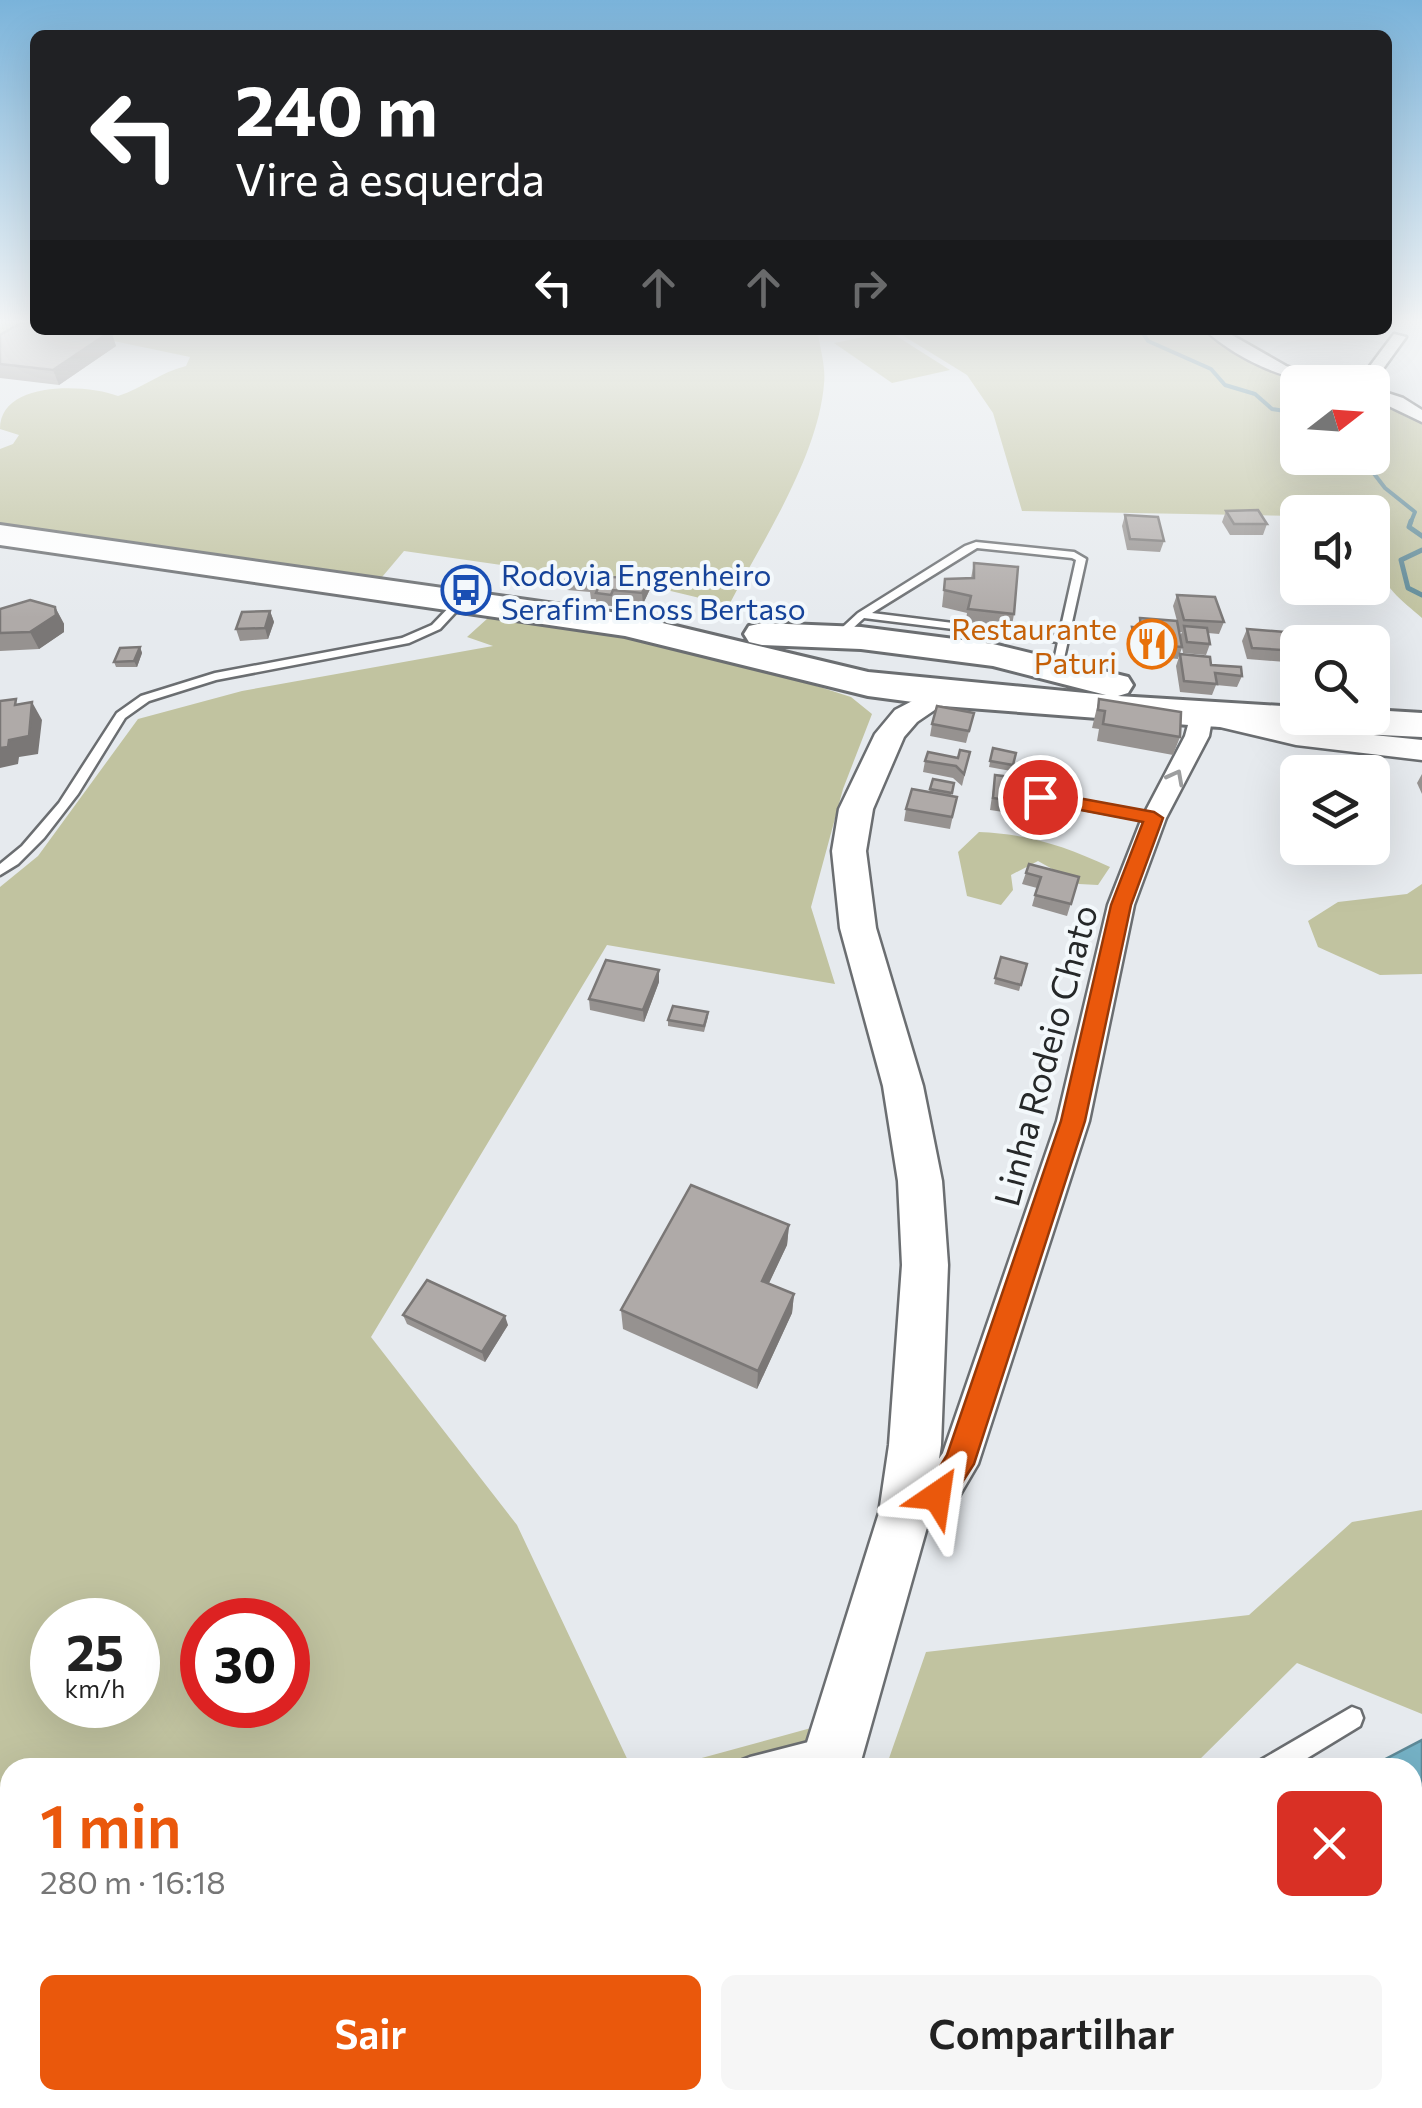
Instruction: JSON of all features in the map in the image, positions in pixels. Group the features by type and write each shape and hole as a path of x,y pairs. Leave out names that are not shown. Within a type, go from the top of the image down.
{"highway":[{"path":"0,535 626,625 852,680 943,694 1053,671 1262,716"},
{"path":"626,625 849,626 993,655 1202,714 1422,725"},
{"path":"849,626 821,654 824,664 852,680"}],"street":[{"path":"852,680 888,711 890,734"},
{"path":"833,1756 905,1513 915,1445 925,1265 920,1182 902,1086 858,928 850,852 856,808 890,734 906,716 943,694"},
{"path":"1202,714 1296,736 1422,750"},
{"name":"Linha Rodeio Chato","path":"905,1513 937,1496 959,1464 1073,1121 1121,905 1154,818 1198,736 1202,714"}],"lane":[{"path":"849,626 976,545 1074,555 1082,559 1053,671"},
{"path":"0,871 18,858 90,766 124,711 142,699 179,686 405,641 436,627 460,602"},
{"path":"1040,797 1154,818"},
{"path":"1285,1758 1352,1718"}],"green space":[{"path":"2,421 817,421 800,469 729,605 654,587 404,551 377,583 0,526 0,449 13,444 19,435 0,429"},
{"path":"995,421 1280,421 1280,475 1390,475 1390,421 1420,421 1422,618 1390,587 1390,495 1280,495 1280,516 1022,511"},
{"path":"488,618 695,647 851,697 872,714 843,789 811,907 835,984 607,945 371,1337 517,1525 627,1758 0,1758 0,887 38,856 138,719 242,691 493,646 467,637"},
{"path":"979,832 1046,842 1110,867 1098,885 1079,884 1038,861 1011,875 1013,890 1001,905 967,896 958,852"},
{"path":"1422,884 1422,974 1380,975 1318,947 1308,921 1338,902 1407,894"},
{"path":"1422,1510 1422,1714 1297,1663 1201,1758 889,1758 926,1652 1249,1615 1352,1522"},
{"path":"811,1728 800,1758 702,1758"}],"water":[{"path":"1422,1740 1422,1758 1387,1758"}],"building":[{"path":"1258,510 1267,524 1234,524 1226,511"},
{"path":"1125,515 1158,517 1164,541 1130,539"},
{"path":"974,563 1018,567 1014,614 968,609 971,596 944,590 945,579 974,578"},
{"path":"570,570 609,577 649,578 642,593 613,590 611,595 596,593 598,588 590,587 593,581 566,579"},
{"path":"1177,595 1215,597 1224,622 1184,620"},
{"path":"30,600 55,607 56,615 30,632 0,633 0,609"},
{"path":"270,611 265,628 236,629 242,612"},
{"path":"1140,618 1177,621 1182,647 1143,644 1142,638 1134,637 1132,627 1141,628"},
{"path":"1184,626 1207,628 1210,644 1187,642"},
{"path":"1247,629 1280,632 1280,650 1252,648"},
{"path":"140,647 134,661 114,662 120,648"},
{"path":"1180,654 1210,657 1211,665 1241,667 1242,676 1215,673 1217,684 1184,681"},
{"path":"16,699 15,705 32,702 29,736 9,740 8,747 0,748 0,701"},
{"path":"1099,699 1181,712 1180,737 1103,724 1105,711 1098,710"},
{"path":"937,706 974,713 969,731 932,724"},
{"path":"993,748 1016,753 1013,765 990,761"},
{"path":"960,750 970,752 964,774 956,766 925,761 928,752 958,758"},
{"path":"995,775 1027,779 1026,803 993,798"},
{"path":"933,779 954,783 952,793 930,789"},
{"path":"912,789 957,797 952,817 906,809"},
{"path":"1029,864 1079,877 1071,904 1035,895 1041,877 1026,873"},
{"path":"1001,957 1027,964 1021,985 995,978"},
{"path":"606,960 659,970 643,1010 589,999"},
{"path":"673,1006 708,1012 704,1026 668,1020"},
{"path":"691,1185 789,1225 762,1281 794,1294 758,1371 621,1310"},
{"path":"427,1280 505,1316 482,1352 403,1315"}],"waterway":[{"path":"1375,475 1415,512 1410,524"},
{"path":"1410,524 1422,536"},
{"path":"1422,550 1401,560 1408,588 1422,595"}],"place":[{"name":"Rodovia Engenheiro Serafim Enoss Bertaso","path":"466,590"},
{"name":"Restaurante Paturi","path":"1152,644"}],"route":[{"path":"937,1496 959,1464 1073,1121 1121,905 1154,818 1040,797"}]}
